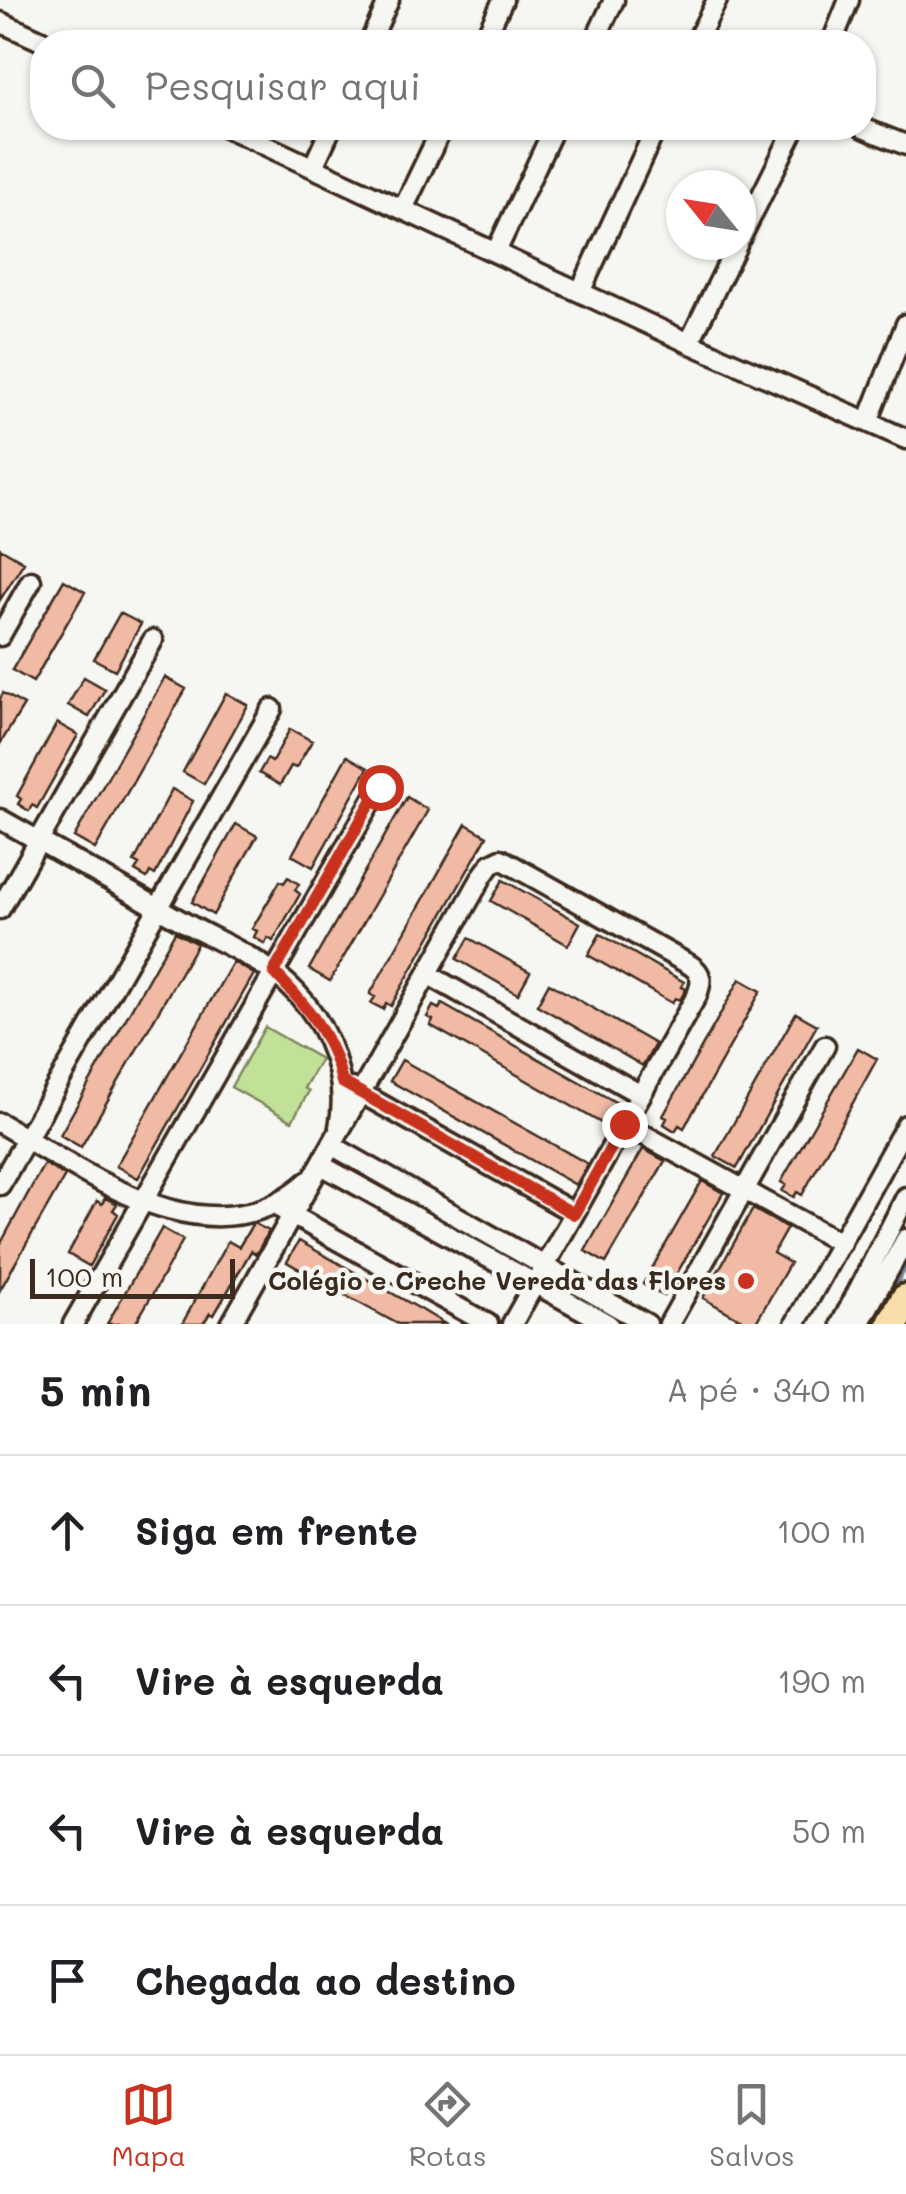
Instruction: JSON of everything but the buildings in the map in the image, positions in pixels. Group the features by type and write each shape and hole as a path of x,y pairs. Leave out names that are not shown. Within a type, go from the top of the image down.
{"highway":[{"path":"893,1324 906,1300"}],"street":[{"path":"375,30 389,0"},
{"path":"489,30 503,0"},
{"path":"600,30 614,0"},
{"path":"702,30 717,0"},
{"path":"837,30 850,0"},
{"path":"0,22 30,36"},
{"path":"876,133 906,145"},
{"path":"254,140 689,343 906,439"},
{"path":"313,167 325,140"},
{"path":"403,208 436,140"},
{"path":"496,252 548,140"},
{"path":"581,290 650,140"},
{"path":"756,207 789,140"},
{"path":"689,343 730,260"},
{"path":"868,422 906,324"},
{"path":"0,636 32,580"},
{"path":"0,909 153,640"},
{"path":"0,1185 272,709"},
{"path":"73,1324 380,787"},
{"path":"0,819 274,972 321,1028 338,1063 342,1112 333,1146"},
{"path":"231,1324 488,868 501,859 699,972 701,984 512,1324"},
{"path":"429,974 641,1094"},
{"path":"668,1324 825,1046"},
{"path":"342,1082 574,1214"},
{"path":"0,1123 142,1203 213,1216 252,1213 275,1205 322,1166"},
{"path":"624,1124 840,1244"},
{"path":"795,1324 906,1125"},
{"path":"333,1146 646,1324"},
{"path":"322,1166 608,1324"},
{"path":"840,1324 906,1197"},
{"path":"275,1205 488,1324"},
{"path":"859,1324 906,1239"}],"green space":[{"path":"265,1027 321,1059 304,1088 309,1091 292,1121 231,1087"}],"waterway":[{"path":"875,1324 906,1267"}],"place":[{"name":"Colégio e Creche Vereda das Flores","path":"746,1281"}],"route":[{"path":"380,787 274,972 321,1028 338,1063 342,1082 574,1214 624,1124"}]}
